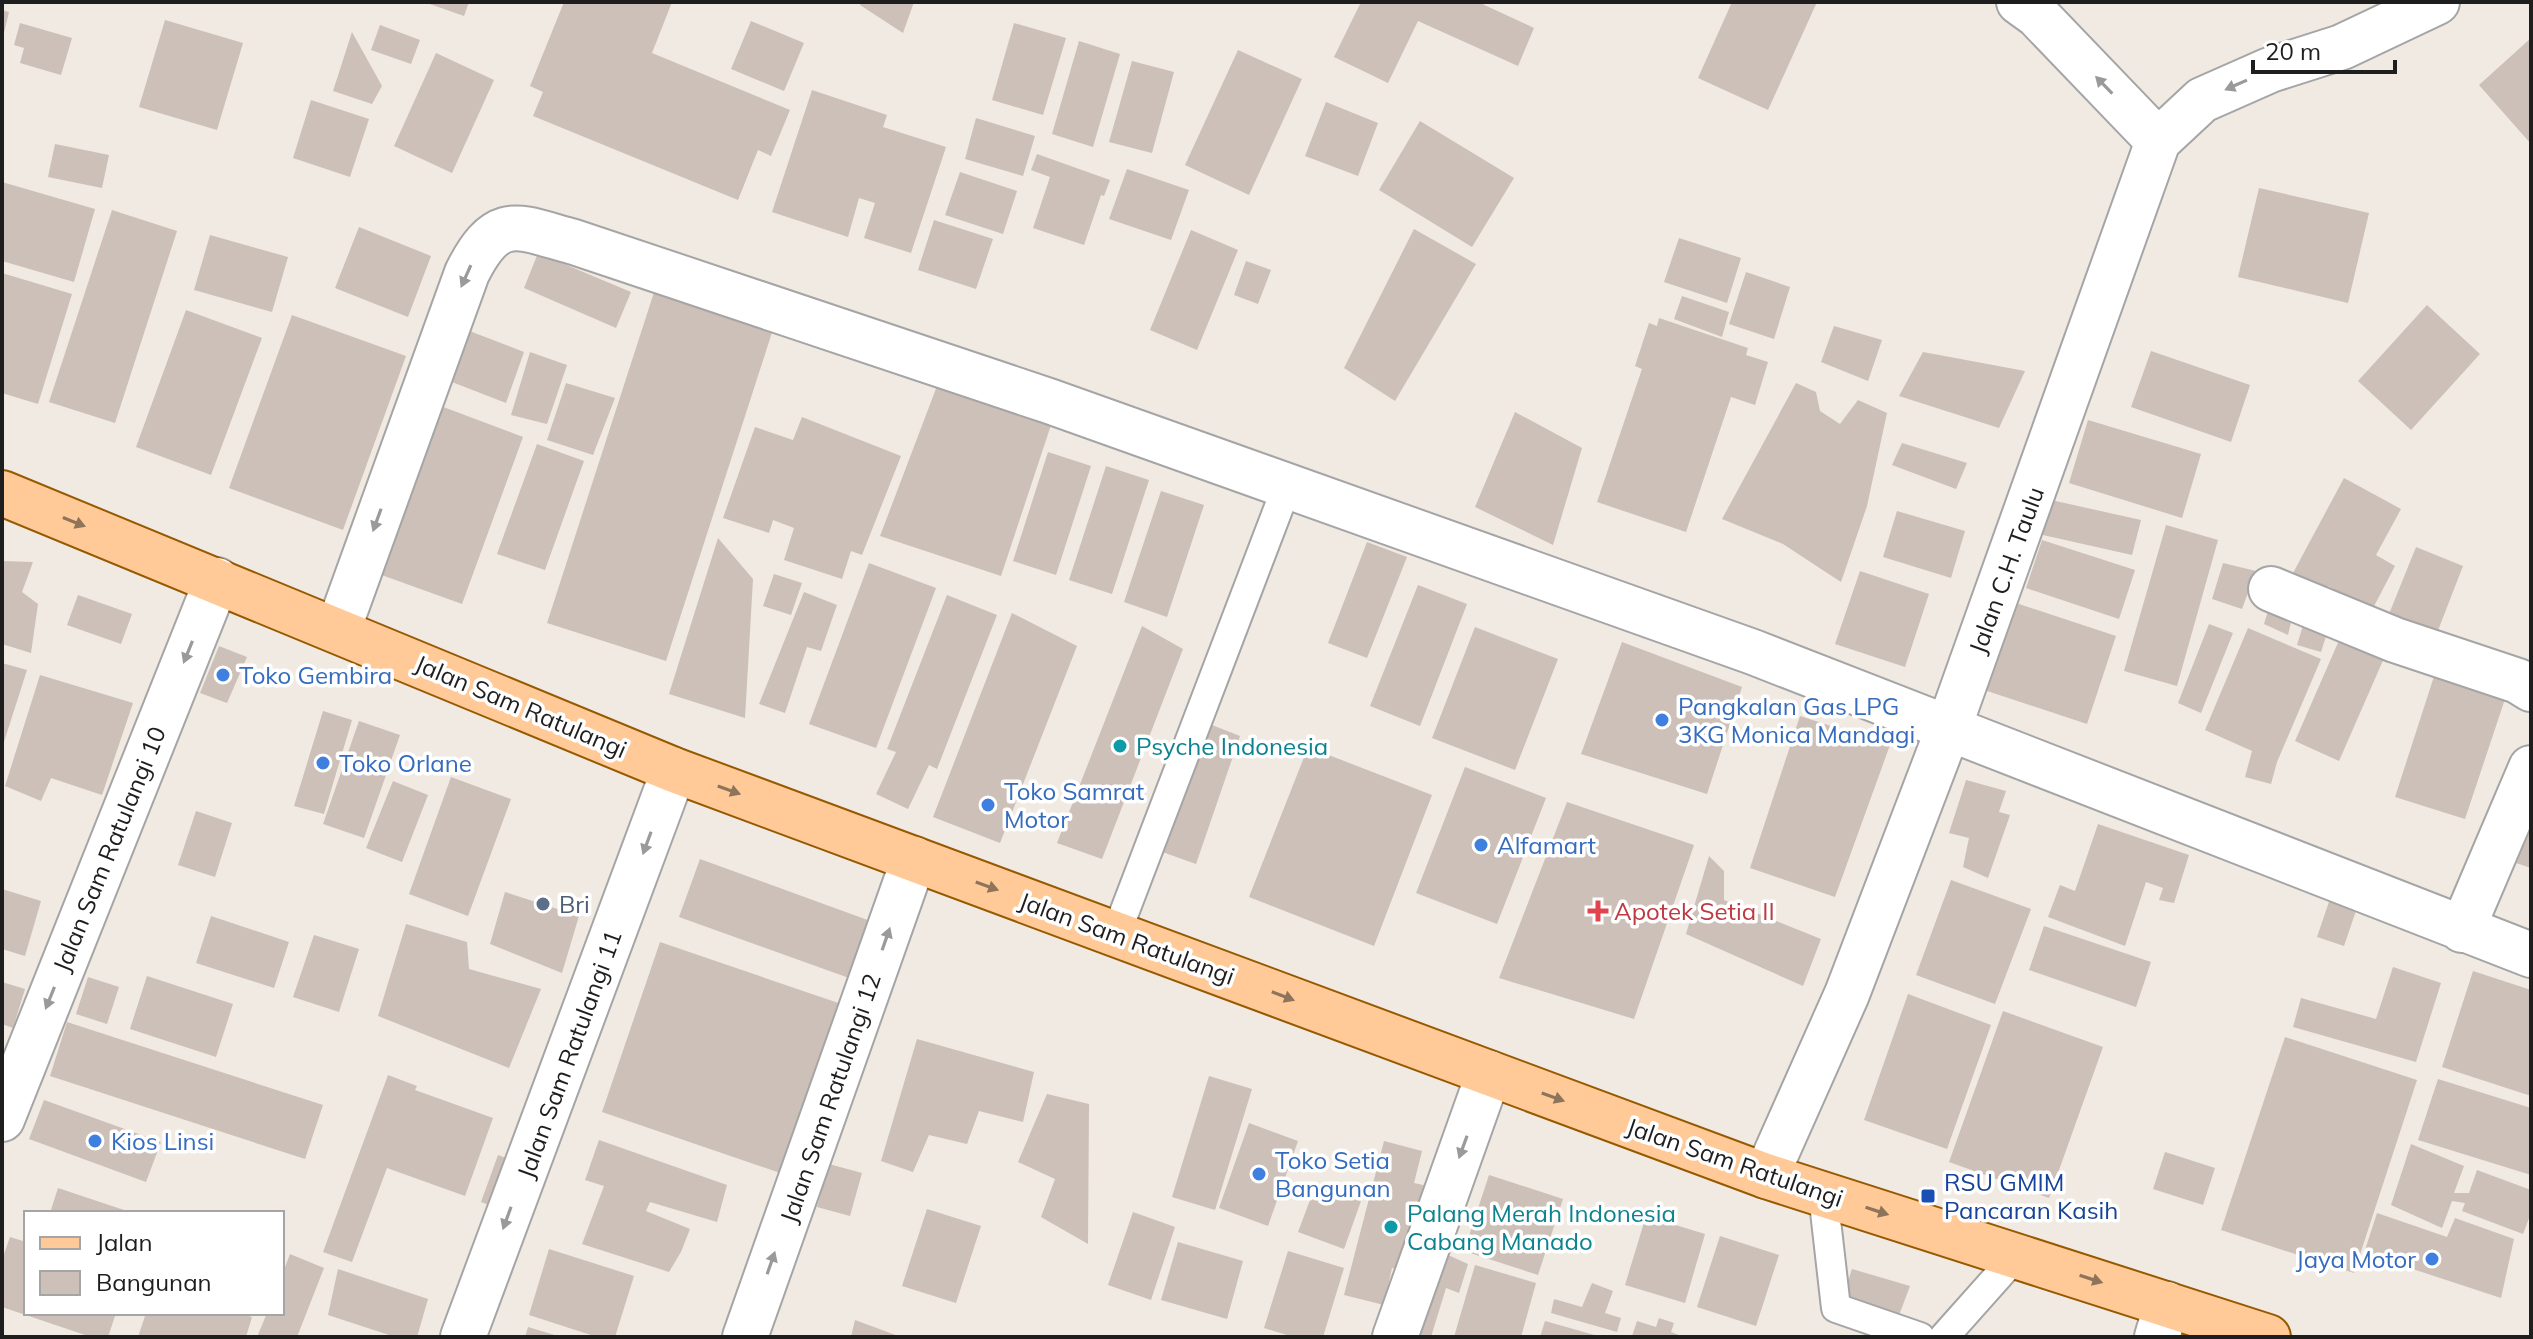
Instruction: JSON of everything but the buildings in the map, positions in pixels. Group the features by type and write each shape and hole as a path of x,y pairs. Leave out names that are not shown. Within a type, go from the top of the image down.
{"main road":[{"name":"Jalan Sam Ratulangi","path":"2,493 674,770 1766,1176 2017,1255 2162,1320 2268,1337"}],"street":[{"path":"2019,2 2037,15 2158,141 2202,100 2270,70 2342,47 2437,2"},
{"name":"Jalan C.H. Taulu","path":"1766,1176 1847,994 1949,727 2158,141"},
{"path":"338,630 467,273 481,249 497,232 504,228 520,227 574,242 1004,386 1753,652 2531,955"},
{"name":"Jalan Sam Ratulangi 10","path":"2,1119 217,580"},
{"path":"2271,589 2395,640 2518,681 2531,689"},
{"path":"2462,930 2531,768"},
{"name":"Jalan Sam Ratulangi 11","path":"463,1337 674,770"},
{"name":"Jalan Sam Ratulangi 12","path":"745,1337 914,859"},
{"path":"1395,1337 1489,1073"}],"lane":[{"path":"1116,934 1287,486"},
{"path":"1823,1194 1836,1308 1920,1337"},
{"path":"1944,1337 2017,1255"}],"place":[{"name":"Toko Gembira","path":"223,675"},
{"name":"Pangkalan Gas LPG 3KG Monica Mandagi","path":"1662,720"},
{"name":"Psyche Indonesia","path":"1120,746"},
{"name":"Toko Orlane","path":"323,763"},
{"name":"Toko Samrat Motor","path":"988,805"},
{"name":"Alfamart","path":"1481,845"},
{"name":"Bri","path":"543,904"},
{"name":"Apotek Setia II","path":"1598,911"},
{"name":"Kios Linsi","path":"95,1141"},
{"name":"Toko Setia Bangunan","path":"1259,1174"},
{"name":"RSU GMIM Pancaran Kasih","path":"1928,1196"},
{"name":"Palang Merah Indonesia Cabang Manado","path":"1391,1227"},
{"name":"Jaya Motor","path":"2432,1259"}]}
